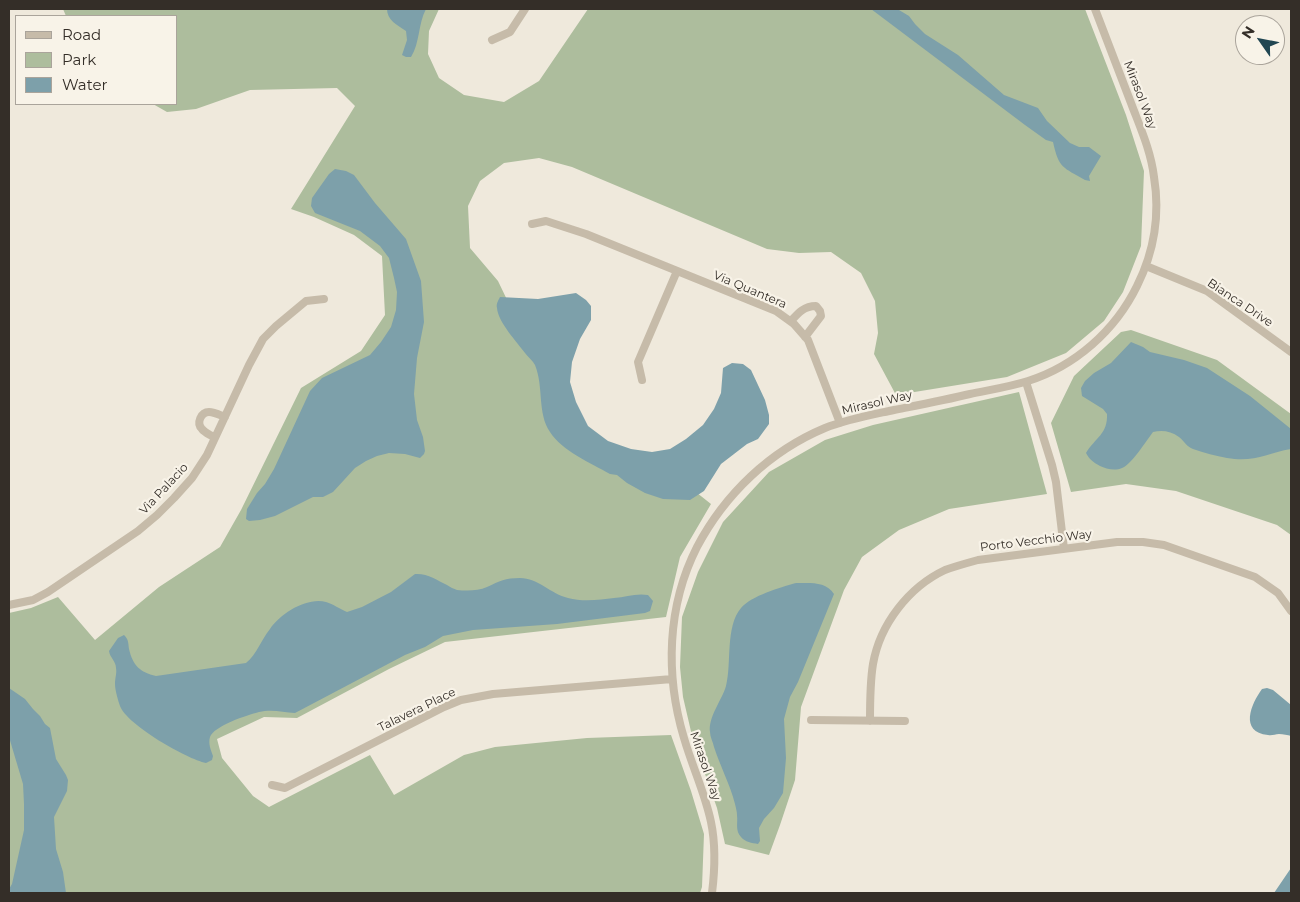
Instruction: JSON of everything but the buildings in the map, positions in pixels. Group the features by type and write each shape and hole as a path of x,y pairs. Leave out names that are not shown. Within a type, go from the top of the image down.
{"street":[{"path":"492,40 510,32 525,9"},
{"name":"Mirasol Way","path":"712,893 715,859 712,823 679,722 672,679 672,635 679,597 690,564 707,529 733,494 761,467 793,444 824,429 861,417 1026,382 1065,364 1091,346 1114,322 1128,302 1146,266 1155,228 1156,195 1147,144 1095,9"},
{"name":"Via Quantera","path":"532,224 546,221 586,234 776,311 791,321 812,348 840,423"},
{"name":"Bianca Drive","path":"1146,266 1207,291 1291,352"},
{"path":"642,380 638,362 677,271"},
{"name":"Via Palacio","path":"9,606 33,600 48,592 138,531 157,515 192,478 207,455 263,339 306,301 324,299"},
{"path":"791,321 799,311 810,306 816,306 821,316 805,337"},
{"path":"1026,382 1056,482 1064,548"},
{"path":"215,438 202,430 199,423 200,419 205,413 209,412 224,417"},
{"name":"Porto Vecchio Way","path":"870,721 870,680 877,648 884,631 899,607 914,591 931,578 960,564 1064,548 1116,542 1143,542 1164,545 1255,577 1278,594 1291,611"},
{"name":"Talavera Place","path":"272,785 285,788 444,707 462,700 493,694 672,679"},
{"path":"811,720 905,721"}],"green space":[{"path":"63,9 439,9 429,31 428,54 439,78 464,95 504,102 539,81 588,9 1085,9 1126,115 1144,171 1141,246 1123,292 1104,321 1066,353 1007,377 896,395 874,354 878,333 875,301 861,273 831,252 799,253 767,249 572,167 539,158 504,163 480,181 468,206 470,248 498,281 559,408 614,457 682,481 711,504 680,557 666,617 445,642 389,669 297,718 264,717 217,739 222,758 253,796 269,807 370,755 394,795 464,755 495,747 587,738 671,735 704,834 702,887 700,893 9,893 9,613 31,608 58,597 95,640 159,587 220,547 241,510 301,388 361,351 385,315 382,256 354,235 291,209 355,106 337,88 250,90 196,109 167,112 155,105 178,105 178,15 66,15"},
{"path":"1131,330 1217,360 1291,414 1291,535 1277,525 1176,491 1126,484 1071,492 1051,423 1074,376 1121,332"},
{"path":"1019,392 1047,494 949,509 899,530 862,557 844,590 801,707 795,780 769,855 725,844 717,808 693,740 683,697 680,667 682,617 698,572 723,522 769,472 825,440 873,425"}],"water":[{"path":"387,9 426,9 411,57 402,55 407,40 406,31 391,19"},
{"path":"871,9 899,10 909,16 925,34 958,55 1004,95 1038,108 1047,121 1070,143 1079,147 1089,147 1101,156 1089,176 1090,181 1085,180 1063,166 1057,157 1053,142 1046,140 1025,125"},
{"path":"335,169 354,175 406,239 421,281 424,322 417,358 414,394 417,420 423,437 425,451 420,458 405,454 389,453 377,456 355,468 333,492 323,497 313,497 275,516 249,521 246,519 247,509 274,469 310,391 322,378 370,355 391,327 396,310 397,292 389,258 380,246 360,231 315,213 311,206 312,198 329,174"},
{"path":"576,293 591,306 591,320 580,339 572,362 570,382 576,402 588,426 608,441 631,449 652,452 670,449 703,425 714,409 721,393 723,368 732,363 743,364 751,370 765,400 769,424 758,439 747,444 721,464 704,491 690,500 663,499 645,493 617,475 610,474 577,456 555,439 546,425 543,417 538,373 535,365 504,325 498,314 497,304 500,297 538,299"},
{"path":"1131,342 1150,352 1207,368 1250,396 1291,429 1291,449 1253,458 1227,458 1193,449 1176,435 1160,431 1153,432 1134,457 1122,468 1108,469 1095,463 1086,453 1103,431 1107,421 1107,414 1103,409 1082,396 1081,388 1085,381 1111,363"},
{"path":"415,574 436,579 457,590 469,591 480,589 503,580 520,578 539,583 562,596 573,599 597,600 648,595 653,601 650,611 645,613 557,624 473,630 443,636 295,713 264,711 224,725 210,737 213,756 212,760 206,763 158,740 125,714 120,706 115,686 116,666 109,651 118,638 124,635 128,640 129,649 135,664 141,670 156,676 246,663 275,623 295,608 303,604 319,601 347,612 362,607 391,592"},
{"path":"796,583 822,585 834,594 790,697 784,719 786,758 783,793 759,828 760,841 758,844 744,840 738,832 735,804 710,736 710,726 726,686 731,635 736,616 741,608 752,600"},
{"path":"9,688 25,699 50,728 56,759 68,780 67,791 54,817 56,849 63,872 66,893 9,893 24,830 24,804 23,784 9,737"},
{"path":"1262,689 1273,690 1291,705 1291,736 1259,733 1253,729 1250,723 1251,709 1254,702"},
{"path":"1291,868 1291,893 1274,893"}]}
